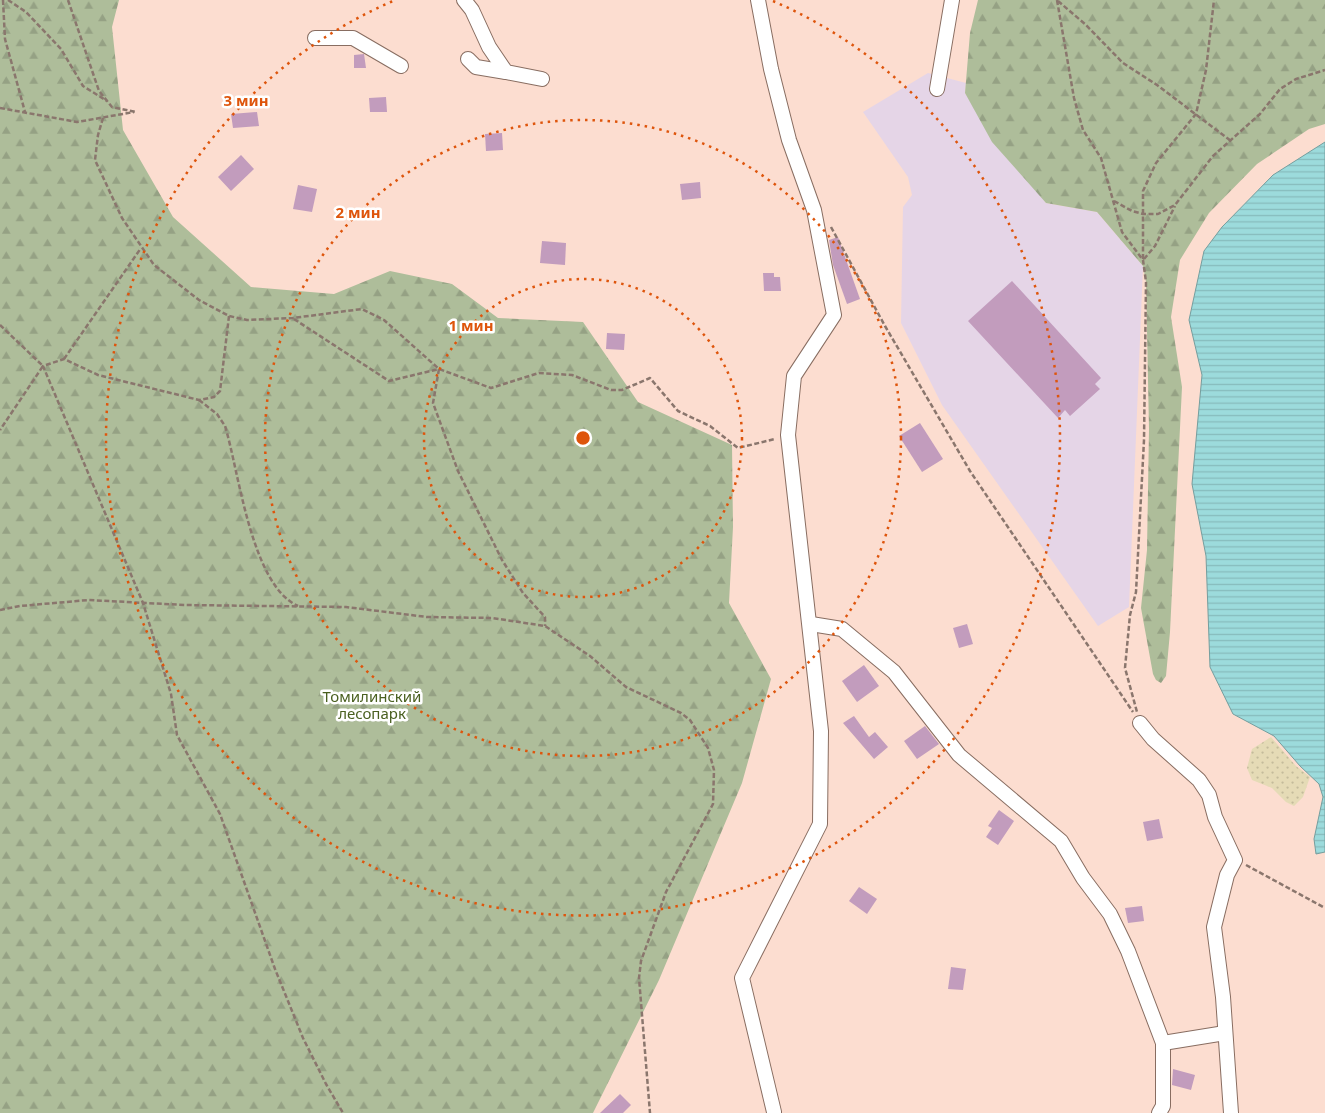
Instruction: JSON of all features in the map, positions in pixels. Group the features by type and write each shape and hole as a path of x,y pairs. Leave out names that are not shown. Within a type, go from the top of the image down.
{"street":[{"path":"464,0 472,10 489,47 506,72"},
{"path":"758,0 771,70 789,140 814,210 834,315 794,376 788,435 811,624 821,731 820,824 742,978 774,1112"},
{"path":"937,88 952,0"},
{"path":"315,38 353,38 402,66"},
{"path":"468,59 476,67 542,79"},
{"path":"811,624 842,629 894,672 958,755 1061,841 1083,878 1110,914 1128,951 1163,1043 1164,1106 1160,1113"},
{"path":"1140,723 1153,739 1199,780 1209,795 1215,817 1236,860 1227,875 1214,927 1231,1113"},
{"path":"1163,1043 1225,1033"}],"path":[{"path":"3,0 5,39 25,112"},
{"path":"8,0 26,12 61,49 83,86 107,100"},
{"path":"0,108 76,122 136,112 112,107 100,91 68,0"},
{"path":"1057,0 1085,24 1123,63 1231,141"},
{"path":"1057,0 1076,106 1083,130 1101,158 1122,232 1143,260"},
{"path":"1140,723 1125,668 1130,615 1136,592 1144,440 1146,291 1143,260 1143,191 1156,163 1196,114 1206,70 1214,0"},
{"path":"1143,260 1155,246 1175,205 1213,156 1260,114 1280,89 1296,79 1325,70"},
{"path":"103,118 98,135 96,160 122,218 141,248 154,264 199,300 229,316 247,320 292,318 362,309 384,320 439,369 492,388 539,373 572,375 611,390 622,390 650,378 678,411 710,426 738,448 788,435"},
{"path":"1114,202 1143,214 1158,214 1175,205"},
{"path":"814,210 835,231 885,326 970,471 1071,624 1140,723"},
{"path":"0,430 43,366 64,359 141,248"},
{"path":"199,400 214,397 220,391 229,316"},
{"path":"292,318 389,382 439,369"},
{"path":"0,325 43,366 143,602 171,694 177,735 220,814 275,968 300,1029 326,1084 344,1113"},
{"path":"64,359 98,375 199,400 217,414 225,426 257,551 274,583 289,602 300,606"},
{"path":"439,369 433,404 458,471 502,560 523,593 545,617 545,626"},
{"path":"0,610 20,606 89,600 346,607 427,617 492,618 545,626 590,656 626,686 681,713 690,720 708,748 714,770 713,804 666,892 641,961 639,978 650,1113"},
{"path":"1236,860 1325,908"}],"shaded area":[{"path":"928,73 966,83 965,93 1046,203 1097,212 1143,266 1129,607 1098,626 942,405 901,323 903,207 912,195 908,177 863,112"}],"green space":[{"name":"Томилинский лесопарк","path":"0,0 119,0 112,27 123,130 173,217 251,287 334,294 390,271 452,284 498,318 583,322 638,402 732,445 733,527 729,603 771,679 742,783 659,980 593,1113 0,1113"},
{"path":"978,0 1325,0 1325,124 1309,129 1257,164 1209,213 1180,260 1171,317 1182,387 1170,632 1166,676 1161,683 1156,680 1153,674 1141,608 1147,550 1149,429 1146,282 1143,266 1097,212 1046,203 992,142 965,93 970,33"}],"sand":[{"path":"1271,737 1296,766 1310,777 1303,797 1294,806 1286,802 1272,788 1252,780 1247,768 1252,749"}],"water":[{"path":"1325,142 1325,852 1316,854 1314,839 1323,797 1319,784 1300,766 1274,736 1233,714 1210,667 1206,556 1192,484 1202,375 1189,320 1204,251 1222,227 1273,175"}],"building":[{"path":"364,54 366,68 354,68 354,55"},
{"path":"386,97 387,112 370,112 369,98"},
{"path":"257,112 259,126 233,128 231,114"},
{"path":"502,133 503,150 486,151 485,134"},
{"path":"241,155 254,169 231,191 218,177"},
{"path":"700,182 701,198 682,200 680,184"},
{"path":"298,185 317,189 312,212 293,209"},
{"path":"838,237 860,299 847,304 833,265 829,240"},
{"path":"542,241 566,243 565,265 540,263"},
{"path":"763,273 774,273 774,277 780,277 781,291 764,291"},
{"path":"1012,281 1101,378 1095,384 1100,389 1070,416 1065,410 1058,418 968,321"},
{"path":"607,333 625,334 624,350 606,349"},
{"path":"920,423 943,459 922,472 899,436"},
{"path":"967,624 973,644 959,648 953,628"},
{"path":"864,665 879,686 857,702 842,681"},
{"path":"854,716 869,737 875,732 888,747 874,759 843,723"},
{"path":"925,726 939,744 917,759 904,741"},
{"path":"999,810 1014,821 998,845 986,837 992,828 988,826"},
{"path":"1159,819 1163,838 1147,841 1143,822"},
{"path":"859,887 877,899 867,914 849,901"},
{"path":"1142,906 1144,921 1128,923 1125,908"},
{"path":"951,967 966,969 963,990 948,989"},
{"path":"1173,1069 1195,1075 1191,1090 1172,1085"},
{"path":"620,1094 631,1105 623,1113 600,1113"}]}
